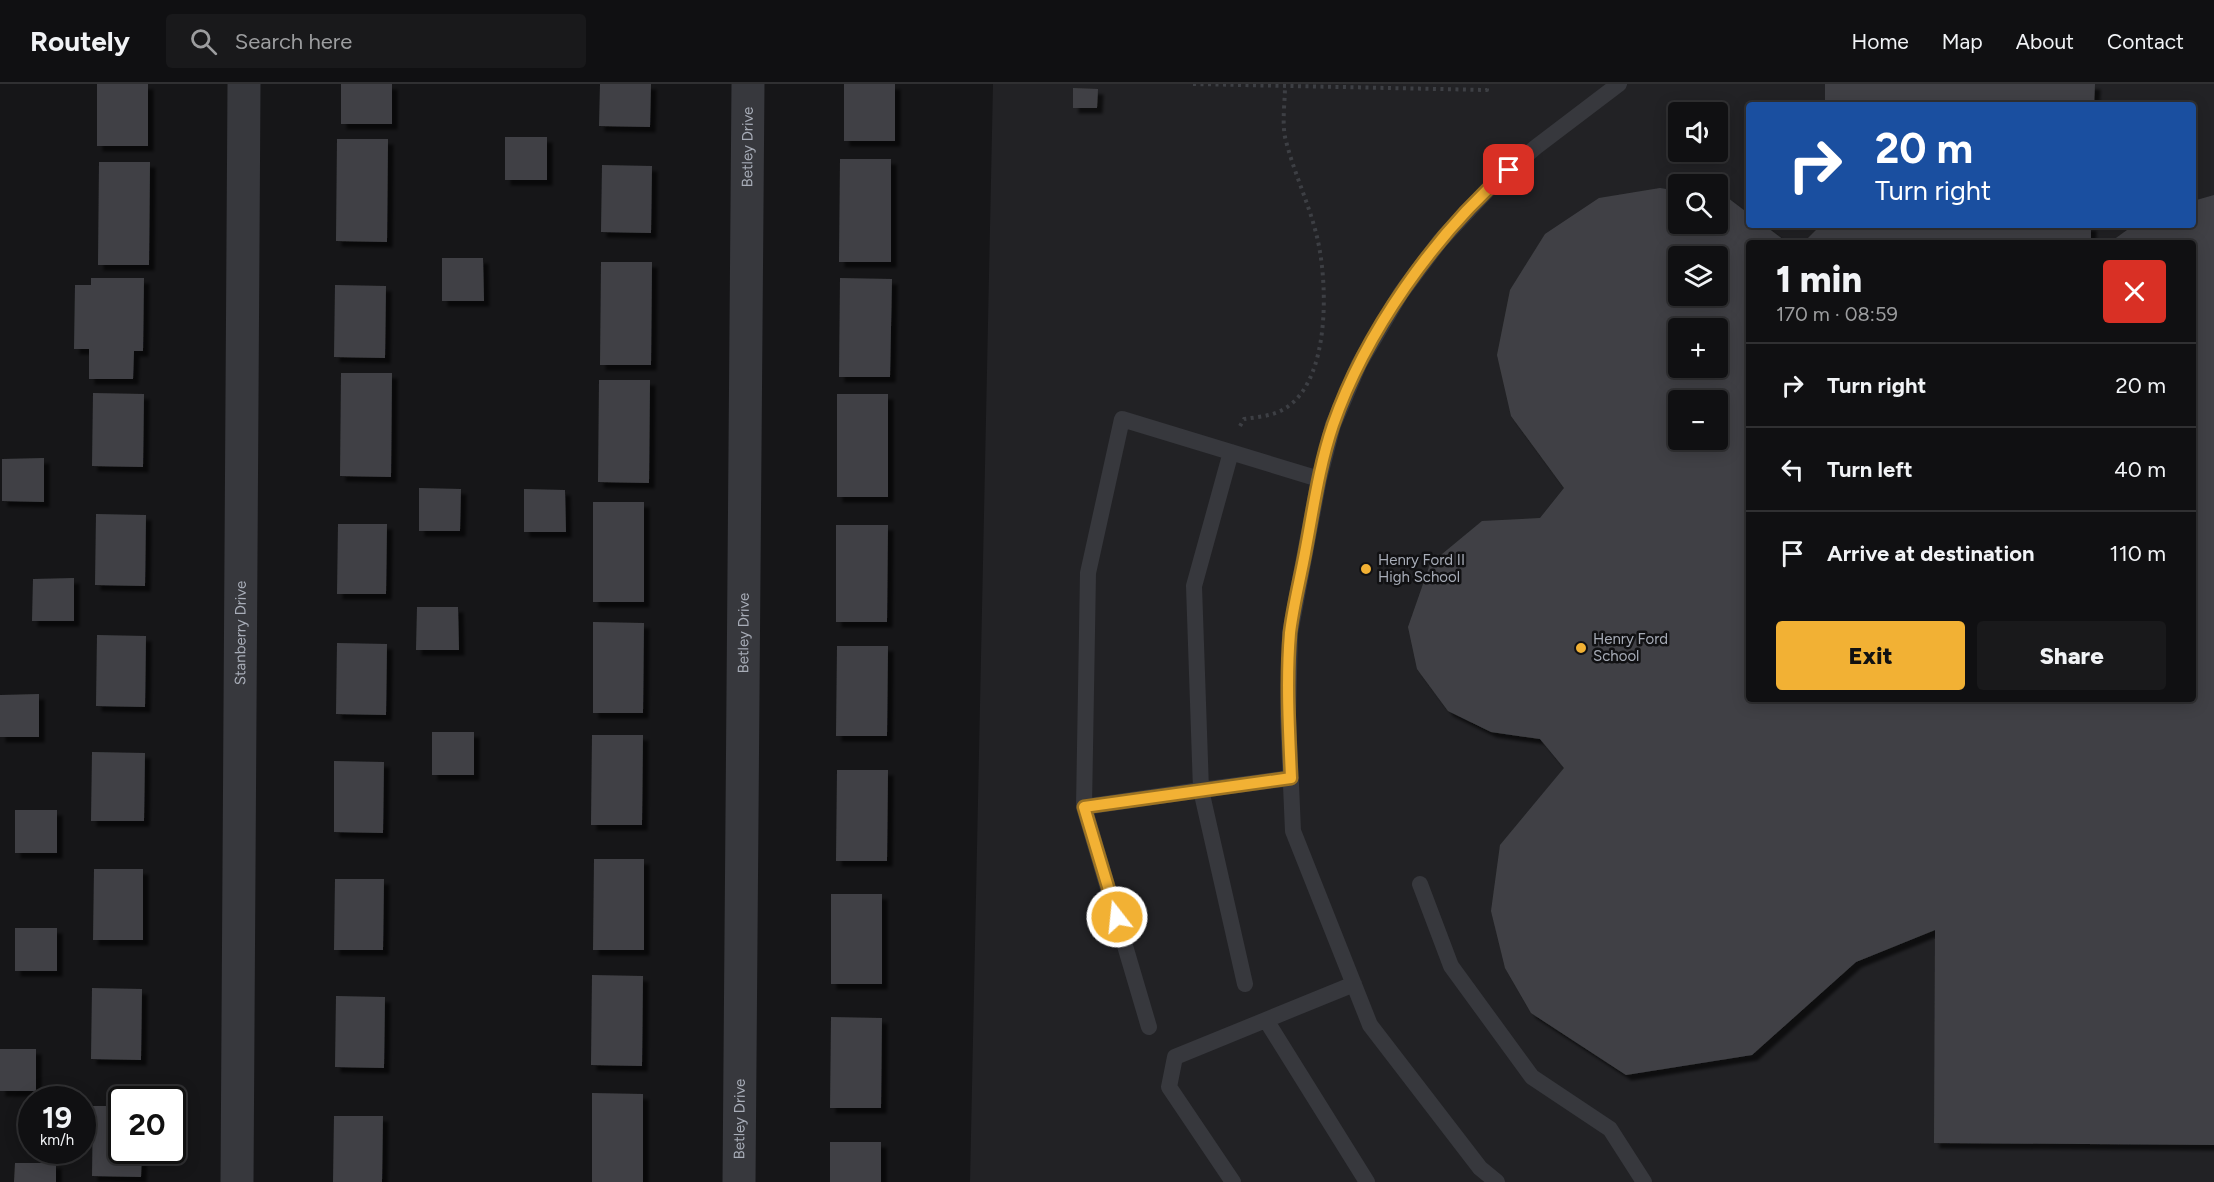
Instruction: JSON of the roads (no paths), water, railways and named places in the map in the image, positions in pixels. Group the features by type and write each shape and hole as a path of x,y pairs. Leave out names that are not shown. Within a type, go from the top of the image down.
{"street":[{"name":"Stanberry Drive","path":"237,1182 244,84"},
{"name":"Betley Drive","path":"739,1182 748,84"}],"lane":[{"path":"1497,1182 1480,1168 1370,1026 1293,831 1288,716 1290,633 1319,478 1333,425 1359,364 1401,293 1440,241 1495,182 1536,147 1619,84"},
{"path":"1149,1027 1084,807 1088,573 1122,419 1319,478"},
{"path":"1231,452 1194,586 1201,790 1245,984"},
{"path":"1084,807 1291,778"},
{"path":"1420,884 1451,966 1532,1077 1610,1129 1644,1182"},
{"path":"1233,1182 1170,1087 1175,1057 1354,984"},
{"path":"1266,1020 1367,1182"}],"place":[{"name":"Henry Ford II High School","path":"1366,569"},
{"name":"Henry Ford School","path":"1581,648"}]}
